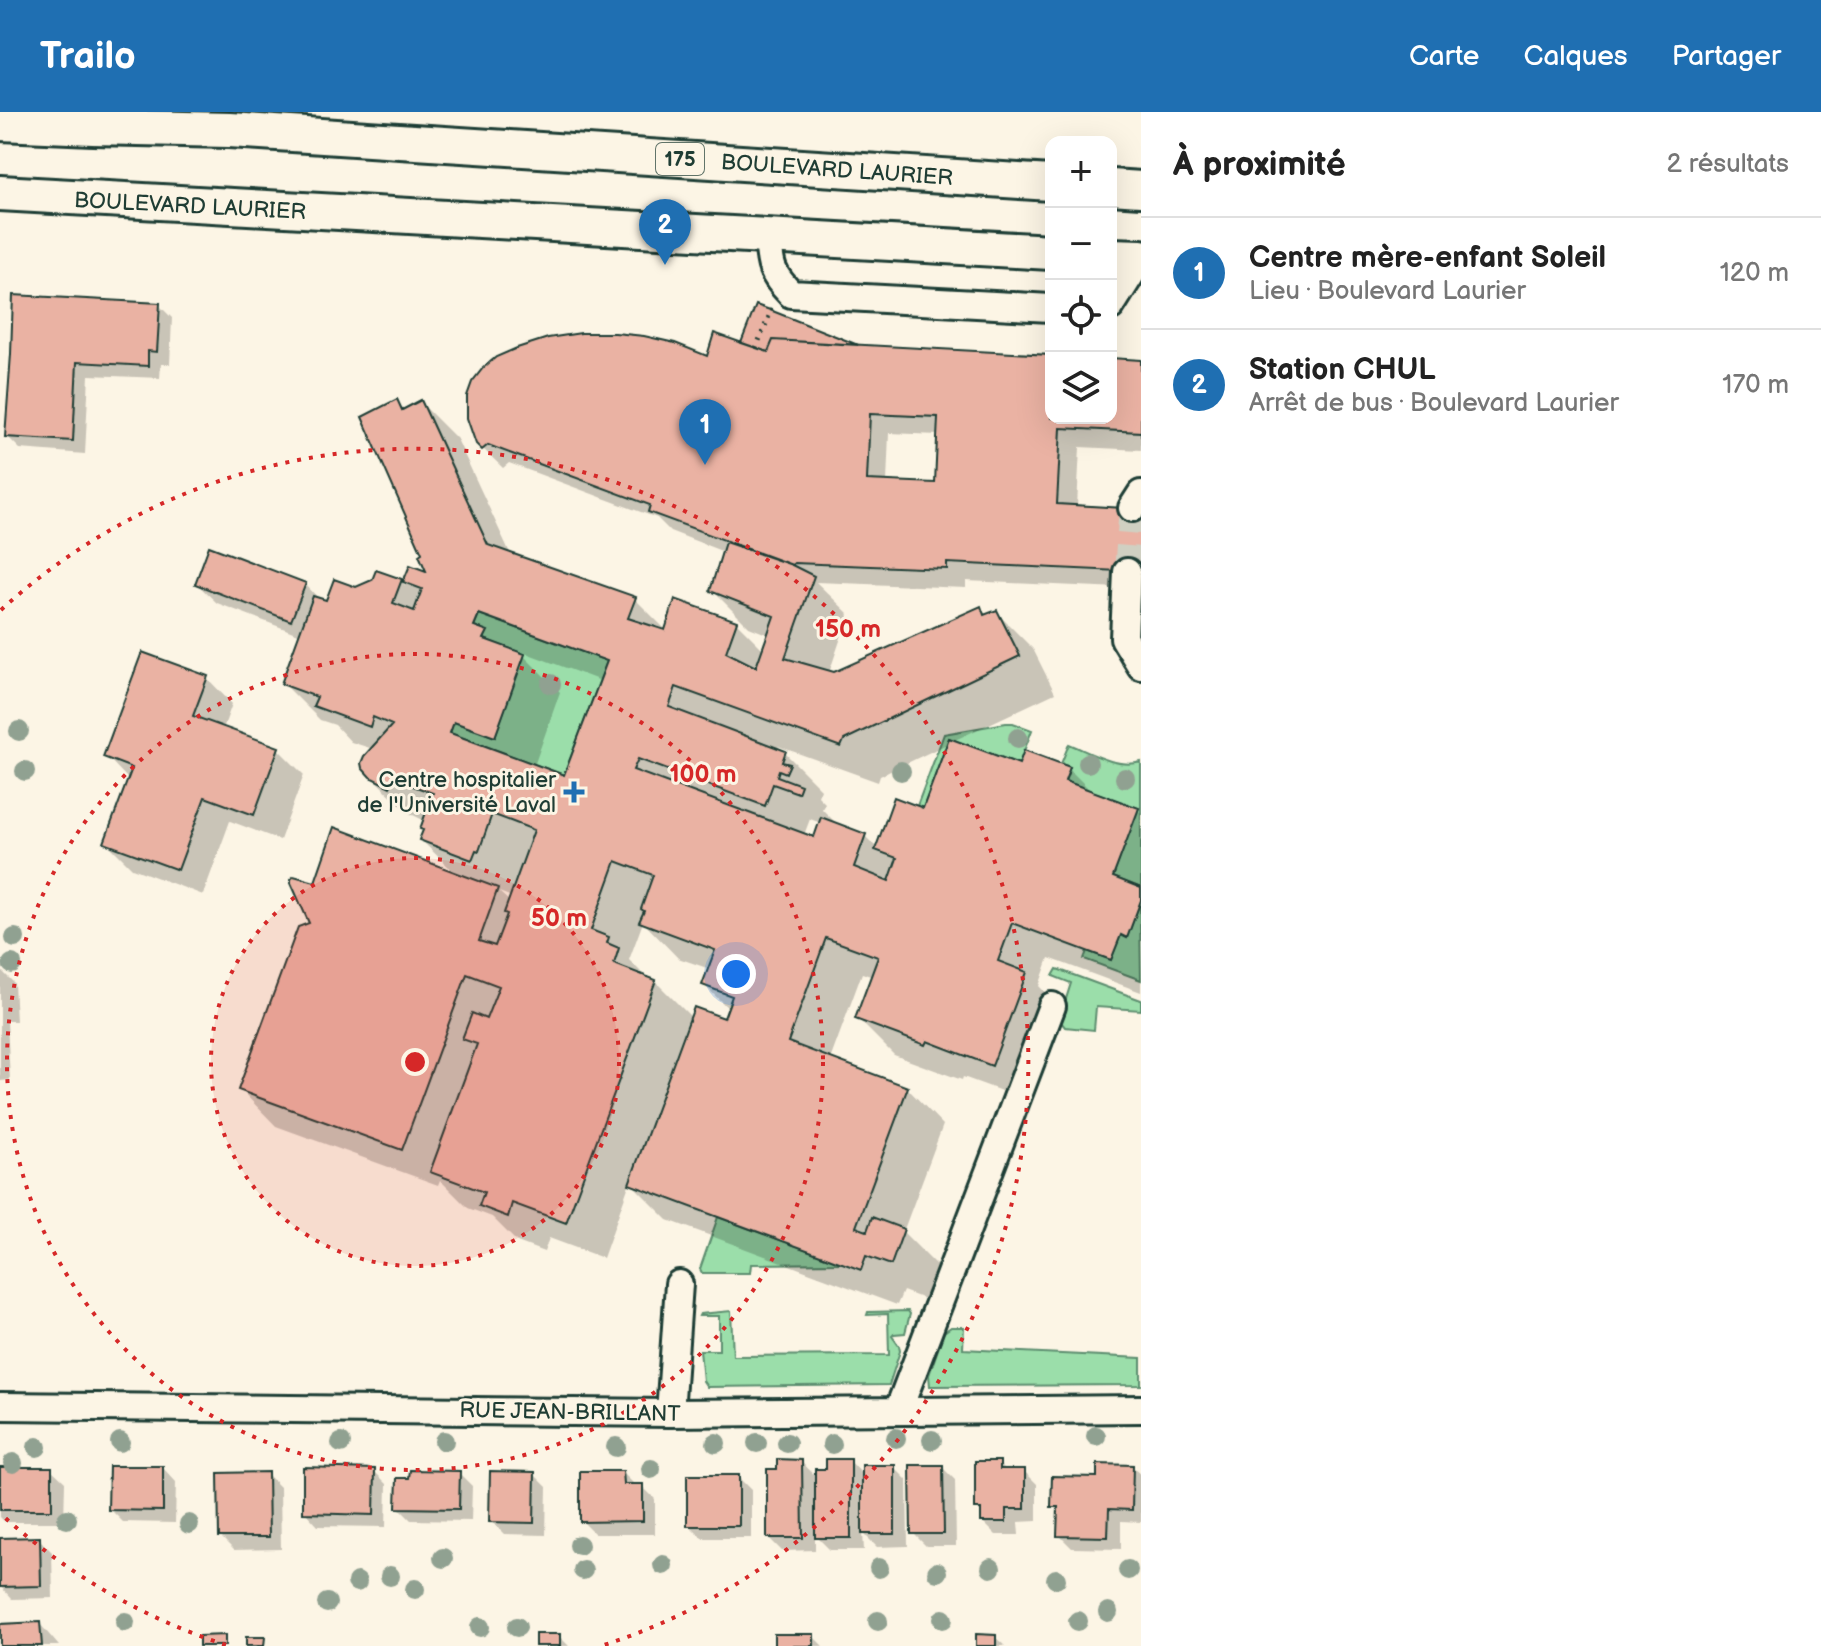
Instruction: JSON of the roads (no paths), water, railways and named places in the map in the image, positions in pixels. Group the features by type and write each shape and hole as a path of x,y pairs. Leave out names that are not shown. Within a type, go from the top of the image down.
{"main road":[{"name":"BOULEVARD LAURIER","path":"0,123 93,127 220,121 1045,183"},
{"path":"1117,187 1141,189"},
{"name":"BOULEVARD LAURIER","path":"0,193 1045,252"},
{"path":"1117,256 1141,258"}],"street":[{"path":"768,237 771,265 779,282 791,294 1045,308"},
{"path":"1117,296 1141,258"},
{"path":"1127,572 1124,638 1141,666"},
{"path":"898,1411 1052,1006"},
{"path":"670,1413 679,1284"},
{"name":"RUE JEAN-BRILLANT","path":"0,1406 670,1413 1141,1409"}],"tunnel":[{"path":"1127,572 1132,508"}],"place":[{"name":"Station CHUL","path":"665,265"},
{"name":"Centre mère-enfant Soleil","path":"705,465"},
{"name":"Centre hospitalier de l'Université Laval","path":"574,792"}]}
